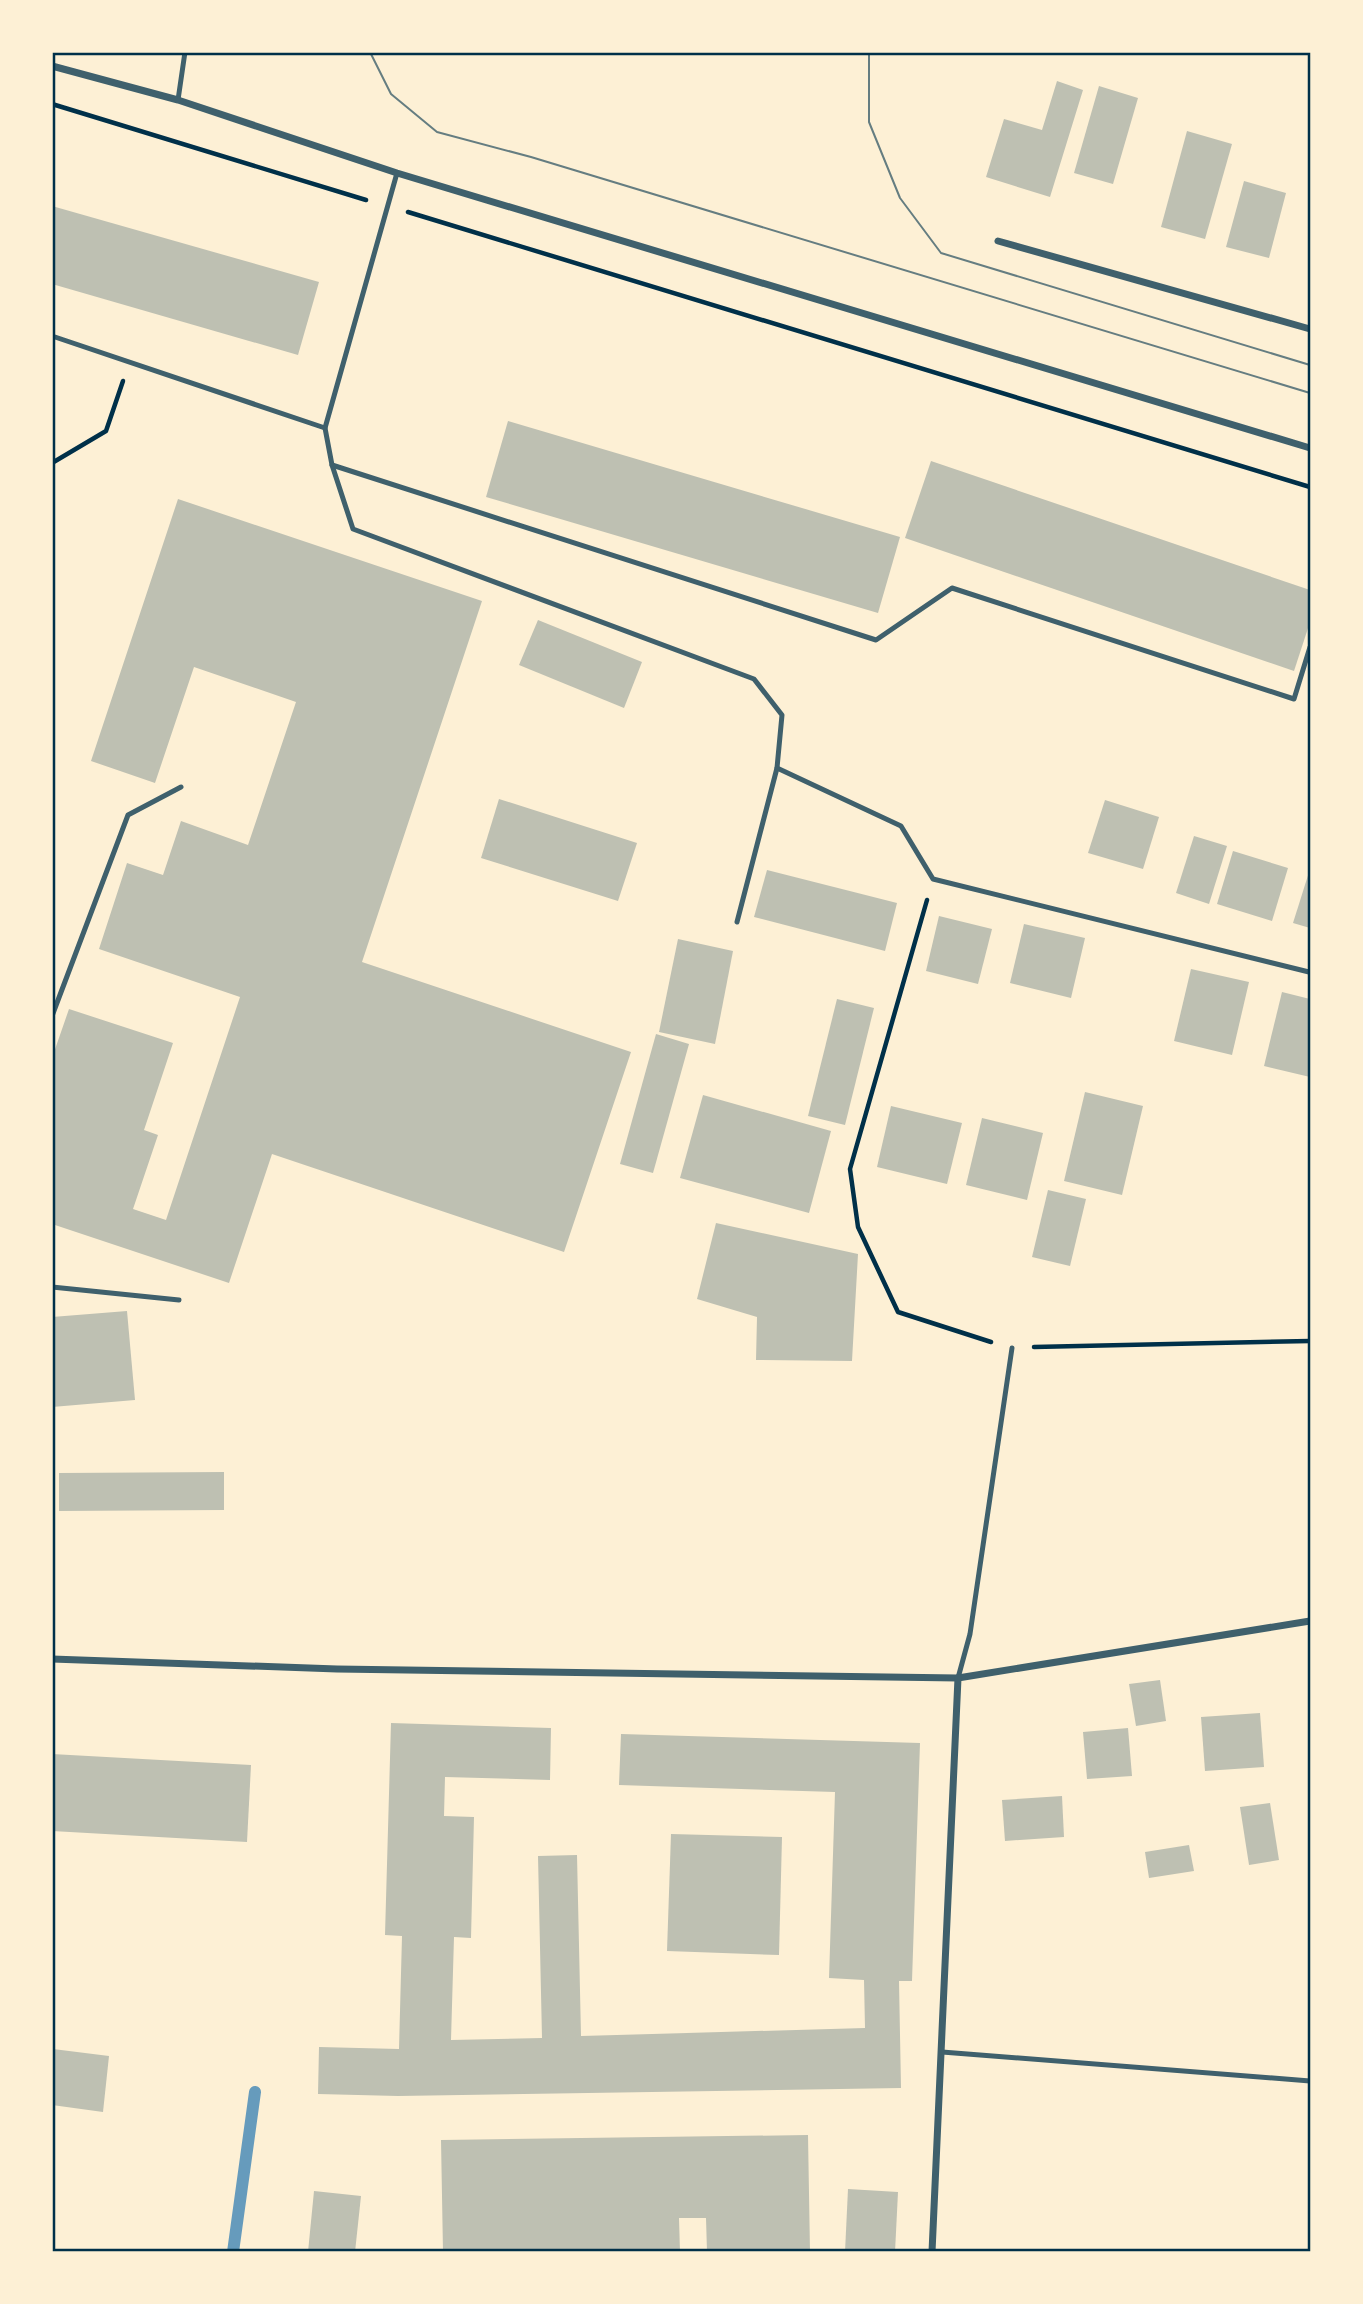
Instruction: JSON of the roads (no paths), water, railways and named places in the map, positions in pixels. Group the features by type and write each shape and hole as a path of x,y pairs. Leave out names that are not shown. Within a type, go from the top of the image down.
{"street":[{"path":"52,66 178,100 397,173 1311,448"},
{"path":"998,241 1311,329"},
{"path":"52,1659 337,1669 958,1678 1311,1621"},
{"path":"932,2252 958,1678"}],"lane":[{"path":"178,100 185,52"},
{"path":"397,173 325,428 332,465 353,529 754,679 782,715 777,768 737,922"},
{"path":"52,336 325,428"},
{"path":"332,465 876,640 952,588 1294,699 1311,647"},
{"path":"777,768 901,826 933,879 1309,972"},
{"path":"52,1016 128,816 181,788"},
{"path":"52,1287 179,1300"},
{"path":"958,1678 970,1634 1012,1348"},
{"path":"942,2052 1311,2081"}],"waterway":[{"path":"233,2252 255,2092"}],"tram line":[{"path":"370,52 391,94 437,132 531,157 1310,393"},
{"path":"869,52 869,122 900,198 941,253 1310,365"}]}
